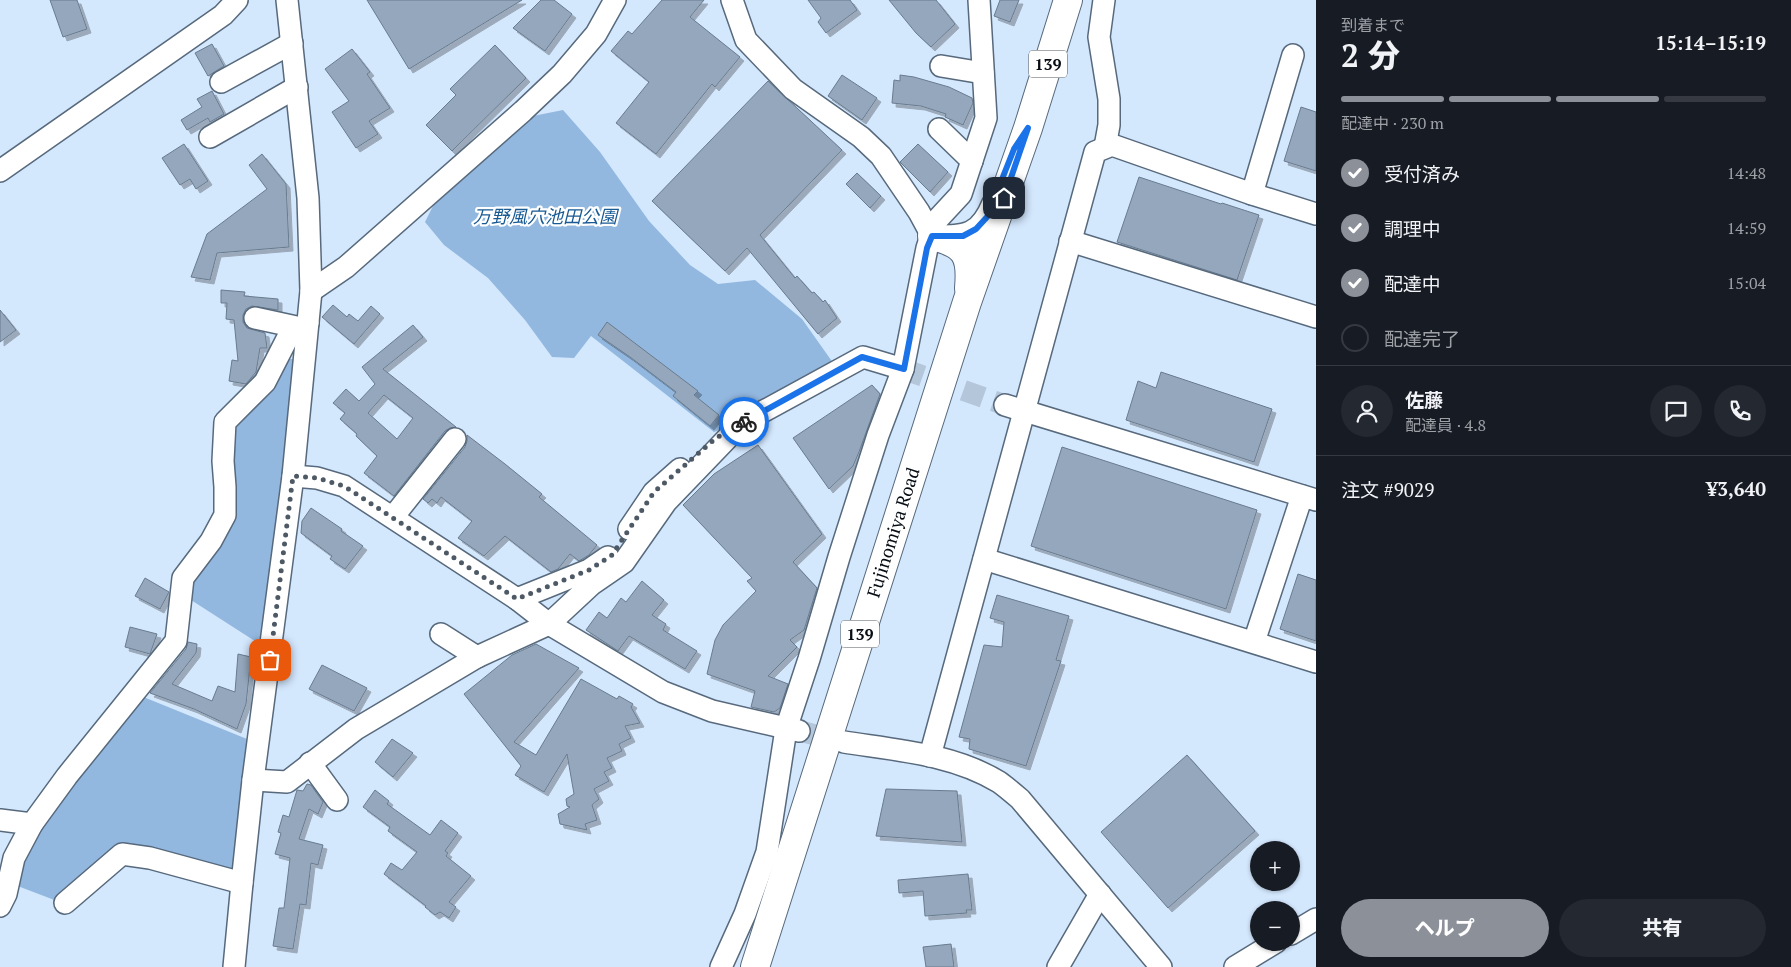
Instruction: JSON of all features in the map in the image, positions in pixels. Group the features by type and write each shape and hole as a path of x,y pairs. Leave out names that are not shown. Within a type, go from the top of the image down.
{"highway":[{"name":"139","path":"1028,128 1068,0"},
{"name":"Fujinomiya Road","path":"754,967 967,302 1028,128"},
{"path":"932,236 949,240 964,252 969,261 967,302"}],"street":[{"path":"0,171 223,15 237,0"},
{"path":"234,967 254,780 293,476 304,326 311,291 308,198 287,0"},
{"path":"311,291 346,267 523,111 562,74 596,34 615,0"},
{"path":"732,0 746,40 793,89 861,137 881,156 919,212 932,236"},
{"path":"721,967 744,914 767,852 809,659 878,435 904,369 927,248 936,221 961,194 986,118 979,0"},
{"path":"1104,0 1099,37 1109,99 1109,125 1105,148"},
{"path":"220,82 292,43"},
{"path":"1252,194 1293,55"},
{"path":"941,66 984,73"},
{"path":"210,137 297,87"},
{"path":"932,236 963,236 976,229 987,217 1014,149 1028,128"},
{"path":"939,129 972,161"},
{"path":"930,756 984,559 1015,408 1070,241 1094,152 1112,145 1252,194 1316,214"},
{"path":"1070,241 1316,317"},
{"path":"255,318 304,326"},
{"path":"0,906 6,894 14,858 32,824 67,776 176,640 183,578 211,541 225,515 223,461 225,422 265,382 287,339 304,326"},
{"path":"517,599 589,570 612,555 654,492 716,438 862,357 904,369"},
{"path":"1015,408 1309,498 1254,642"},
{"path":"254,780 287,782 356,729 477,657 549,624 592,584 624,562 666,502 743,422"},
{"path":"393,518 455,439"},
{"path":"293,476 317,478 344,486 517,599 549,624 663,692 712,710 793,730"},
{"path":"984,559 1316,662"},
{"path":"441,634 477,657"},
{"path":"844,742 930,756 972,769 999,782 1020,799 1162,967"},
{"path":"310,763 337,800"},
{"path":"0,820 32,824"},
{"path":"65,903 122,854 150,858 242,883"},
{"path":"1058,967 1100,894"},
{"path":"1300,929 1316,919"},
{"path":"1235,967 1261,951"}],"green space":[{"name":"万野風穴池田公園","path":"563,110 600,152 649,221 690,265 718,284 755,280 802,319 836,367 738,422 714,432 591,336 574,358 552,357 525,320 488,278 444,245 425,222 440,192 495,150 533,116"},
{"path":"287,359 296,359 262,633 258,643 191,600 191,582 219,544 231,425"},
{"path":"141,696 247,739 232,873 153,849 57,901 15,885 36,827"}],"building":[{"path":"50,0 77,0 87,29 63,37"},
{"path":"367,0 522,0 409,69"},
{"path":"541,0 554,0 572,14 545,51 513,28"},
{"path":"662,0 704,0 690,17 740,57 715,87 712,84 656,154 616,123 649,82 611,51 628,31 632,34"},
{"path":"808,0 850,0 857,10 826,33 818,22 821,18"},
{"path":"889,0 936,0 955,24 931,47 916,33"},
{"path":"1000,0 1019,0 1010,22 994,16"},
{"path":"212,44 224,66 208,76 195,53"},
{"path":"495,45 526,78 452,151 426,125 456,95 450,89"},
{"path":"352,49 370,72 367,74 390,108 369,121 378,134 356,148 332,112 349,101 325,69"},
{"path":"842,75 877,98 862,120 828,96"},
{"path":"900,75 949,87 972,98 973,103 963,125 945,117 946,114 921,106 892,103 894,80 900,81"},
{"path":"768,81 842,150 760,235 795,278 797,276 823,302 825,300 837,318 818,334 747,248 725,271 652,201"},
{"path":"212,91 224,114 210,122 208,118 187,130 181,120 202,107 197,99"},
{"path":"1301,107 1316,112 1316,171 1284,161"},
{"path":"184,144 208,181 196,189 190,179 180,185 162,158"},
{"path":"918,144 948,172 930,192 900,162"},
{"path":"262,154 286,184 289,247 217,253 210,280 191,277 207,234 267,189 249,165"},
{"path":"857,173 881,196 870,208 846,184"},
{"path":"1139,177 1259,215 1237,280 1117,242"},
{"path":"221,290 245,292 244,296 278,299 278,310 252,306 246,309 243,315 243,322 247,328 265,333 267,348 260,348 256,372 246,384 229,381 232,360 238,361 234,320 226,319 227,303 221,303"},
{"path":"333,305 347,317 349,314 358,321 371,306 380,314 354,344 322,317"},
{"path":"0,310 16,330 0,342"},
{"path":"607,322 698,391 694,395 719,415 710,426 673,396 676,392 598,335"},
{"path":"413,325 423,337 383,369 456,427 445,431 394,496 364,473 377,456 340,419 345,413 333,403 346,389 359,401 375,384 362,367","holes":["384,395 413,418 397,439 368,413"]},
{"path":"1161,372 1272,409 1254,462 1126,420 1138,381 1156,388"},
{"path":"872,385 880,394 859,452 853,466 829,489 793,438"},
{"path":"467,435 542,494 539,497 597,545 589,555 579,561 570,554 558,569 551,572 505,536 484,556 458,538 472,521 441,497 437,503 432,499 428,503 423,499 465,447"},
{"path":"758,445 822,534 793,562 817,588 804,630 790,640 797,647 768,676 788,684 780,708 774,712 751,707 755,691 707,674 715,640 723,625 756,591 747,581 752,578 683,505 714,474"},
{"path":"1062,447 1257,510 1226,609 1031,546"},
{"path":"311,508 363,546 345,569 330,559 332,556 301,533 302,521"},
{"path":"1298,574 1316,580 1316,641 1280,629"},
{"path":"145,578 169,592 160,609 135,596"},
{"path":"642,581 664,600 652,615 666,624 663,630 697,651 685,669 629,636 618,651 586,630 599,612 607,618 621,598 626,602"},
{"path":"997,595 1069,616 1056,660 1061,661 1026,766 969,749 970,739 959,737 984,645 1002,647 1004,622 990,618"},
{"path":"130,627 157,634 150,654 125,647"},
{"path":"188,642 197,644 196,653 172,684 212,701 218,686 235,692 238,654 251,657 246,704 237,729 194,709 150,693 186,649"},
{"path":"536,644 579,668 514,742 536,755 581,679 617,699 619,696 633,704 631,707 640,723 625,726 631,738 619,744 622,751 607,758 612,768 604,772 609,781 594,789 599,799 592,805 597,820 585,824 587,830 560,824 558,814 570,807 567,806 566,799 574,794 567,754 544,792 515,775 521,766 464,694 512,655"},
{"path":"322,665 367,688 354,711 309,689"},
{"path":"392,739 413,753 393,777 375,762"},
{"path":"1187,755 1255,831 1168,908 1101,832"},
{"path":"307,784 311,785 323,802 318,814 309,809 299,839 323,845 318,865 311,863 306,905 300,904 293,949 273,946 279,908 284,908 290,858 275,854 281,833 278,832 283,815 289,817 297,790 303,791"},
{"path":"886,789 957,791 962,842 876,836"},
{"path":"375,790 389,801 387,804 430,835 441,820 458,833 445,851 448,853 446,856 471,876 449,902 456,907 449,918 440,912 435,915 384,874 391,863 402,870 417,852 388,831 390,827 363,807"},
{"path":"968,874 972,910 966,910 967,913 925,916 923,891 899,893 898,880"},
{"path":"951,944 954,967 926,967 923,947"}],"tunnel":[{"path":"903,369 1005,405"},
{"path":"800,731 843,742"}],"way so far":[{"path":"270,660 293,476 317,478 344,486 517,599 589,570 612,555 654,492 716,438 744,422"}],"route":[{"path":"744,422 862,357 904,369 927,248 932,236 963,236 976,229 987,217 1014,149 1028,128 1004,198"}]}
